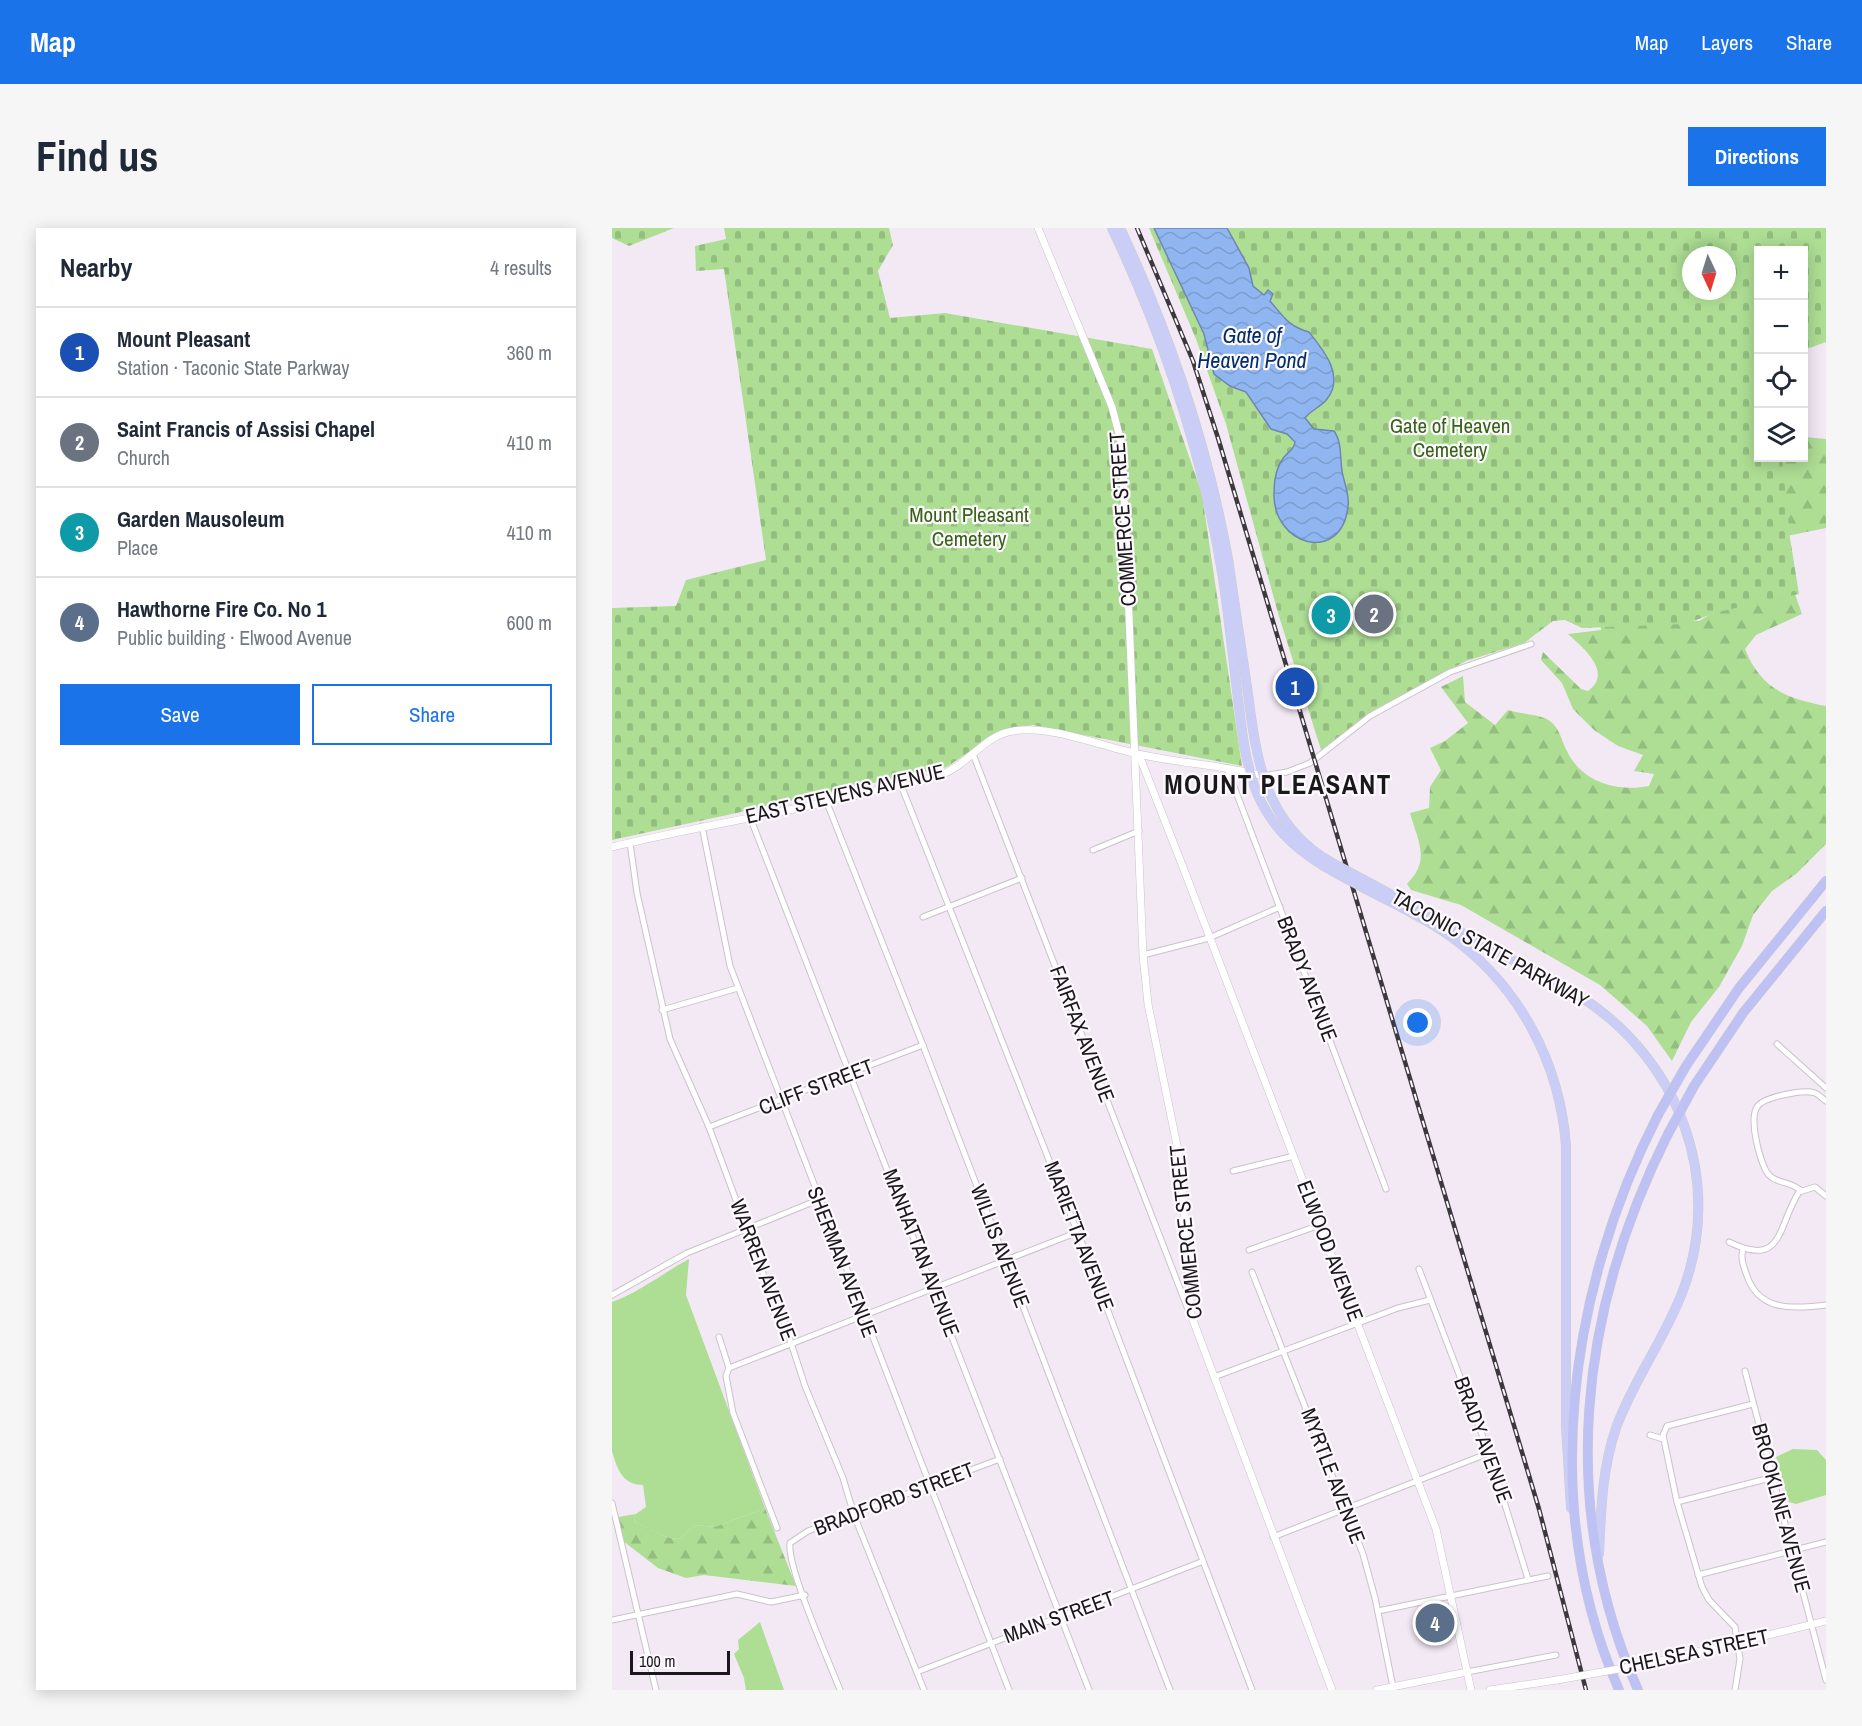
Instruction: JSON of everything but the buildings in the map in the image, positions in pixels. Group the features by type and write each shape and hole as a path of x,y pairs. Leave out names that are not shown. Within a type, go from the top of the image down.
{"highway":[{"name":"TACONIC STATE PARKWAY","path":"1112,228 1163,347 1199,463 1224,582 1242,728 1250,773 1262,803 1278,829 1300,850 1338,874 1365,884 1576,994 1606,1015 1633,1040 1656,1068 1684,1123 1698,1181 1699,1216 1695,1248 1678,1305 1631,1394 1613,1440 1602,1494 1599,1571 1614,1628 1639,1690"},
{"name":"TACONIC STATE PARKWAY","path":"1120,228 1171,346 1203,447 1223,535 1255,740 1263,777 1274,804 1291,828 1308,846 1365,884 1441,929 1487,967 1525,1015 1554,1078 1562,1112 1566,1156 1568,1473 1572,1513 1604,1651 1619,1690"},
{"path":"1582,1563 1572,1459 1575,1392 1582,1343 1611,1227 1638,1158 1686,1066 1739,988 1826,881"},
{"path":"1599,1571 1590,1519 1587,1474 1588,1414 1593,1364 1619,1255 1640,1196 1668,1134 1694,1086 1750,1004 1826,910"}],"street":[{"name":"COMMERCE STREET","path":"1038,228 1085,338 1112,407 1121,439 1126,500 1143,955 1148,1005 1181,1165 1191,1315 1332,1690"},
{"path":"1263,777 1301,767 1329,750 1370,716 1450,672 1531,644"},
{"name":"EAST STEVENS AVENUE","path":"612,847 702,826 827,803 941,775 992,738 1013,731 1029,730 1134,753 1227,768 1263,777"},
{"name":"COMMERCE STREET","path":"1134,753 1141,760 1163,821"},
{"name":"FAIRFAX AVENUE","path":"973,754 1191,1315"},
{"name":"BRADY AVENUE","path":"1227,768 1386,1190"},
{"name":"MARIETTA AVENUE","path":"901,785 1078,1232 1201,1562 1252,1690"},
{"name":"WILLIS AVENUE","path":"827,803 923,1045 1170,1690"},
{"name":"MANHATTAN AVENUE","path":"750,817 852,1074 1089,1690"},
{"name":"ELWOOD AVENUE","path":"1163,821 1436,1529 1471,1690"},
{"name":"SHERMAN AVENUE","path":"702,826 730,966 818,1200 1009,1690"},
{"path":"1092,850 1139,831"},
{"name":"WARREN AVENUE","path":"630,843 662,1011 670,1039 709,1127 792,1344 805,1386 843,1478 854,1515 924,1690"},
{"path":"923,917 1022,878"},
{"path":"1143,955 1209,938 1280,907"},
{"path":"662,1011 738,988"},
{"path":"1777,1044 1826,1088"},
{"name":"CLIFF STREET","path":"709,1127 923,1045"},
{"path":"1801,1191 1796,1186 1774,1180 1767,1172 1754,1131 1755,1109 1758,1104 1775,1096 1808,1092 1815,1093 1826,1101"},
{"path":"1233,1171 1294,1156"},
{"path":"1729,1242 1753,1252 1763,1250 1780,1239 1794,1201 1801,1191 1815,1187 1826,1196"},
{"path":"612,1295 687,1253 818,1200"},
{"path":"1249,1250 1320,1225"},
{"path":"729,1368 1078,1232"},
{"path":"1743,1249 1743,1263 1750,1285 1762,1298 1781,1308 1826,1305"},
{"name":"BRADY AVENUE","path":"1419,1269 1489,1453 1528,1579"},
{"name":"MYRTLE AVENUE","path":"1252,1272 1285,1350 1363,1554 1378,1611 1393,1687"},
{"path":"1214,1377 1358,1323 1430,1300"},
{"path":"719,1337 729,1368 726,1376 733,1413 777,1528"},
{"name":"BROOKLINE AVENUE","path":"1745,1371 1826,1680"},
{"path":"1735,1690 1740,1659 1735,1627 1708,1600 1698,1575 1677,1502 1663,1439 1667,1426 1753,1404"},
{"path":"1650,1435 1663,1439"},
{"path":"1274,1537 1489,1453"},
{"name":"BRADFORD STREET","path":"805,1595 791,1559 790,1543 795,1538 808,1531 1000,1459"},
{"path":"1677,1502 1774,1477"},
{"path":"612,1503 656,1690"},
{"path":"1698,1575 1826,1542"},
{"name":"MAIN STREET","path":"917,1672 1201,1562"},
{"path":"1378,1611 1548,1576"},
{"path":"612,1620 737,1594 771,1602 805,1595 840,1690"},
{"name":"CHELSEA STREET","path":"1490,1690 1647,1664 1826,1621"},
{"path":"1377,1690 1556,1655"}],"green space":[{"path":"612,228 674,228 629,246 612,238"},
{"name":"Mount Pleasant Cemetery","path":"724,228 889,228 893,245 878,271 890,318 945,313 1152,349 1202,494 1242,766 1033,725 999,731 947,767 612,840 612,608 676,606 686,580 766,560 724,269 696,271 695,246 726,239"},
{"name":"Gate of Heaven Cemetery","path":"1149,228 1826,228 1826,342 1808,349 1808,246 1754,246 1754,462 1782,462 1790,538 1799,594 1718,612 1685,624 1582,628 1565,620 1553,621 1524,643 1466,661 1376,709 1321,750 1278,613 1226,424 1196,339"},
{"path":"1808,437 1826,439 1826,528 1787,536 1788,552 1759,462 1808,462"},
{"path":"1790,580 1802,614 1756,635 1745,649 1759,674 1776,690 1826,706 1826,844 1796,874 1772,891 1753,915 1742,946 1719,987 1691,1022 1672,1061 1647,1026 1600,985 1461,905 1411,890 1407,884 1419,867 1421,859 1419,842 1410,813 1429,808 1430,787 1441,770 1430,748 1445,741 1468,723 1441,687 1463,676 1465,702 1495,725 1508,710 1544,718 1549,720 1559,732 1574,762 1591,778 1625,788 1649,786 1654,774 1634,771 1643,755 1618,746 1594,730 1573,709 1562,683 1541,660 1543,652 1581,689 1588,691 1595,684 1598,676 1597,668 1593,660 1568,634 1601,630 1600,612 1699,621 1746,594"},
{"path":"689,1259 686,1295 765,1508 715,1527 695,1525 679,1539 662,1535 634,1522 636,1514 646,1507 643,1485 625,1479 618,1469 612,1451 612,1302 642,1288"},
{"path":"1793,1449 1817,1450 1826,1460 1826,1495 1796,1504 1789,1502 1776,1457"},
{"path":"765,1508 796,1586 704,1575 686,1578 658,1568 623,1541 618,1517 636,1514 634,1522 667,1537 679,1539 695,1525 715,1527"},
{"path":"760,1622 784,1690 746,1690 744,1678 734,1654 739,1649 738,1640"}],"water":[{"name":"Gate of Heaven Pond","path":"1154,228 1227,228 1249,268 1253,286 1264,295 1268,290 1273,294 1270,301 1279,312 1291,324 1309,332 1326,355 1333,373 1332,390 1325,402 1305,418 1314,429 1334,431 1338,440 1348,494 1348,507 1343,525 1333,537 1321,542 1308,542 1295,536 1284,525 1276,511 1274,492 1276,473 1295,442 1287,434 1271,429 1246,392 1230,386 1214,374 1204,334"}],"railway":[{"path":"1137,228 1193,361 1218,438 1539,1509 1586,1690"}],"place":[{"name":"Saint Francis of Assisi Chapel","path":"1374,614"},
{"name":"Garden Mausoleum","path":"1331,615"},
{"name":"Mount Pleasant","path":"1295,687"},
{"name":"Hawthorne Fire Co. No 1","path":"1435,1623"}],"district":[{"name":"MOUNT PLEASANT","path":"1278,785"}]}
